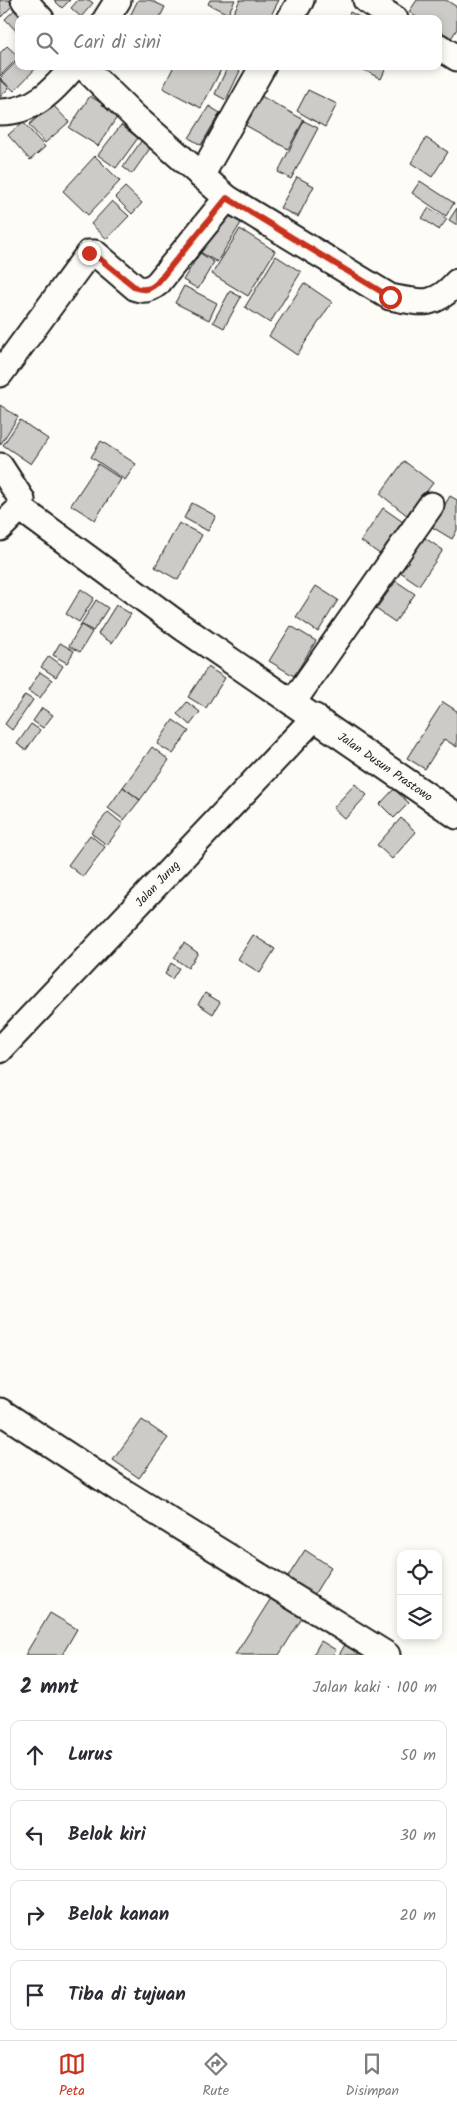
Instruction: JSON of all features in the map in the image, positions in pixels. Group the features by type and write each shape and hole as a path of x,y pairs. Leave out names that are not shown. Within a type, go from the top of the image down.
{"street":[{"path":"24,0 37,15"},
{"path":"109,15 118,0"},
{"path":"292,15 301,0"},
{"path":"366,0 389,15"},
{"path":"442,49 457,58"},
{"path":"0,112 24,109 38,102 57,87 71,70"},
{"path":"87,70 227,198 390,297 418,303 444,297 457,282"},
{"path":"201,176 261,70"},
{"path":"0,374 89,253 94,254 136,288 142,290 150,288 158,282 227,198"},
{"path":"0,466 22,500 20,508 0,528"},
{"path":"293,702 431,505"},
{"name":"Jalan Dusun Prastowo","path":"20,508 182,626 457,816"},
{"name":"Jalan Jurug","path":"0,1050 315,717"},
{"path":"0,1410 119,1489 387,1655"}],"building":[{"path":"0,0 18,0 1,17"},
{"path":"54,0 70,0 62,8"},
{"path":"78,0 89,0 93,3 83,15 79,15 71,8"},
{"path":"138,0 150,0 165,7 161,15 130,15"},
{"path":"210,0 235,0 228,14 208,4"},
{"path":"240,0 279,0 271,15 232,15"},
{"path":"417,0 446,0 457,7 457,29 450,40 442,35 442,15 413,15 409,12"},
{"path":"21,4 32,15 15,15 15,30 5,19"},
{"path":"7,46 15,53 15,61 0,76 0,53"},
{"path":"15,63 15,70 34,70 14,91 0,78"},
{"path":"172,70 221,70 201,108 163,88"},
{"path":"226,70 240,71 226,100 215,94"},
{"path":"364,70 385,70 381,79"},
{"path":"0,79 9,88 0,97"},
{"path":"308,90 337,104 325,127 297,111"},
{"path":"90,96 119,114 98,146 69,128"},
{"path":"261,96 304,120 288,149 245,125"},
{"path":"52,104 69,122 45,143 29,125"},
{"path":"209,106 220,113 201,145 189,138"},
{"path":"304,121 318,128 291,179 278,172"},
{"path":"23,122 45,147 30,160 8,135"},
{"path":"121,125 138,138 116,168 98,155"},
{"path":"144,137 153,144 132,174 123,167"},
{"path":"426,138 448,152 432,177 411,163"},
{"path":"95,156 120,181 88,215 63,191"},
{"path":"297,177 314,186 298,217 280,208"},
{"path":"420,181 454,203 446,216 412,193"},
{"path":"125,187 142,203 132,214 115,197"},
{"path":"112,201 129,216 107,239 91,224"},
{"path":"429,208 447,219 439,230 422,218"},
{"path":"457,208 457,225 449,220"},
{"path":"224,213 241,223 217,262 200,252"},
{"path":"240,229 275,251 248,296 212,274"},
{"path":"200,253 214,262 198,289 183,280"},
{"path":"276,256 301,272 270,323 245,307"},
{"path":"304,283 332,302 297,355 269,336"},
{"path":"184,286 217,303 209,320 175,303"},
{"path":"230,291 241,297 224,328 213,322"},
{"path":"0,405 18,417 0,445"},
{"path":"20,420 48,439 31,464 3,445"},
{"path":"101,441 136,464 125,480 91,457"},
{"path":"404,461 433,483 408,516 380,494"},
{"path":"98,464 121,479 95,520 71,505"},
{"path":"450,496 457,500 457,530 452,539 432,527"},
{"path":"192,503 216,516 208,531 184,518"},
{"path":"383,508 406,524 384,557 361,541"},
{"path":"179,523 202,535 178,580 155,567"},
{"path":"419,534 443,550 419,585 396,569"},
{"path":"396,581 415,594 395,622 376,609"},
{"path":"316,586 338,600 318,632 296,617"},
{"path":"81,589 94,598 79,622 66,614"},
{"path":"96,600 108,608 93,631 81,624"},
{"path":"116,605 131,614 112,643 98,634"},
{"path":"81,625 92,632 80,652 69,646"},
{"path":"291,626 316,641 294,676 269,661"},
{"path":"60,643 74,651 67,663 53,655"},
{"path":"49,656 63,666 56,677 41,667"},
{"path":"208,667 225,678 206,708 188,697"},
{"path":"40,672 52,680 40,698 28,691"},
{"path":"25,695 33,700 12,730 5,724"},
{"path":"187,702 200,712 190,725 177,714"},
{"path":"443,702 457,711 457,747 444,739 425,769 407,758"},
{"path":"42,708 53,715 43,728 33,721"},
{"path":"173,720 189,731 173,754 157,744"},
{"path":"31,724 40,730 26,750 17,744"},
{"path":"152,747 169,760 140,800 123,787"},
{"path":"355,784 367,795 345,819 333,808"},
{"path":"123,787 140,800 124,820 108,808"},
{"path":"394,789 409,803 394,818 380,804"},
{"path":"108,812 123,824 107,845 91,833"},
{"path":"401,818 416,832 392,859 377,845"},
{"path":"90,835 105,847 83,877 68,865"},
{"path":"253,935 275,949 260,973 238,959"},
{"path":"184,943 198,953 188,968 174,958"},
{"path":"171,963 179,968 172,979 165,974"},
{"path":"205,993 220,1002 213,1014 198,1004"},
{"path":"142,1420 168,1438 139,1478 113,1460"},
{"path":"305,1550 331,1567 309,1603 282,1586"},
{"path":"273,1595 304,1615 279,1655 235,1655"},
{"path":"50,1613 77,1629 62,1655 25,1655"},
{"path":"321,1641 336,1650 333,1655 313,1655"},
{"path":"346,1643 366,1655 339,1655"}],"route":[{"path":"89,253 94,254 136,288 146,290 158,282 227,198 390,297"}]}
